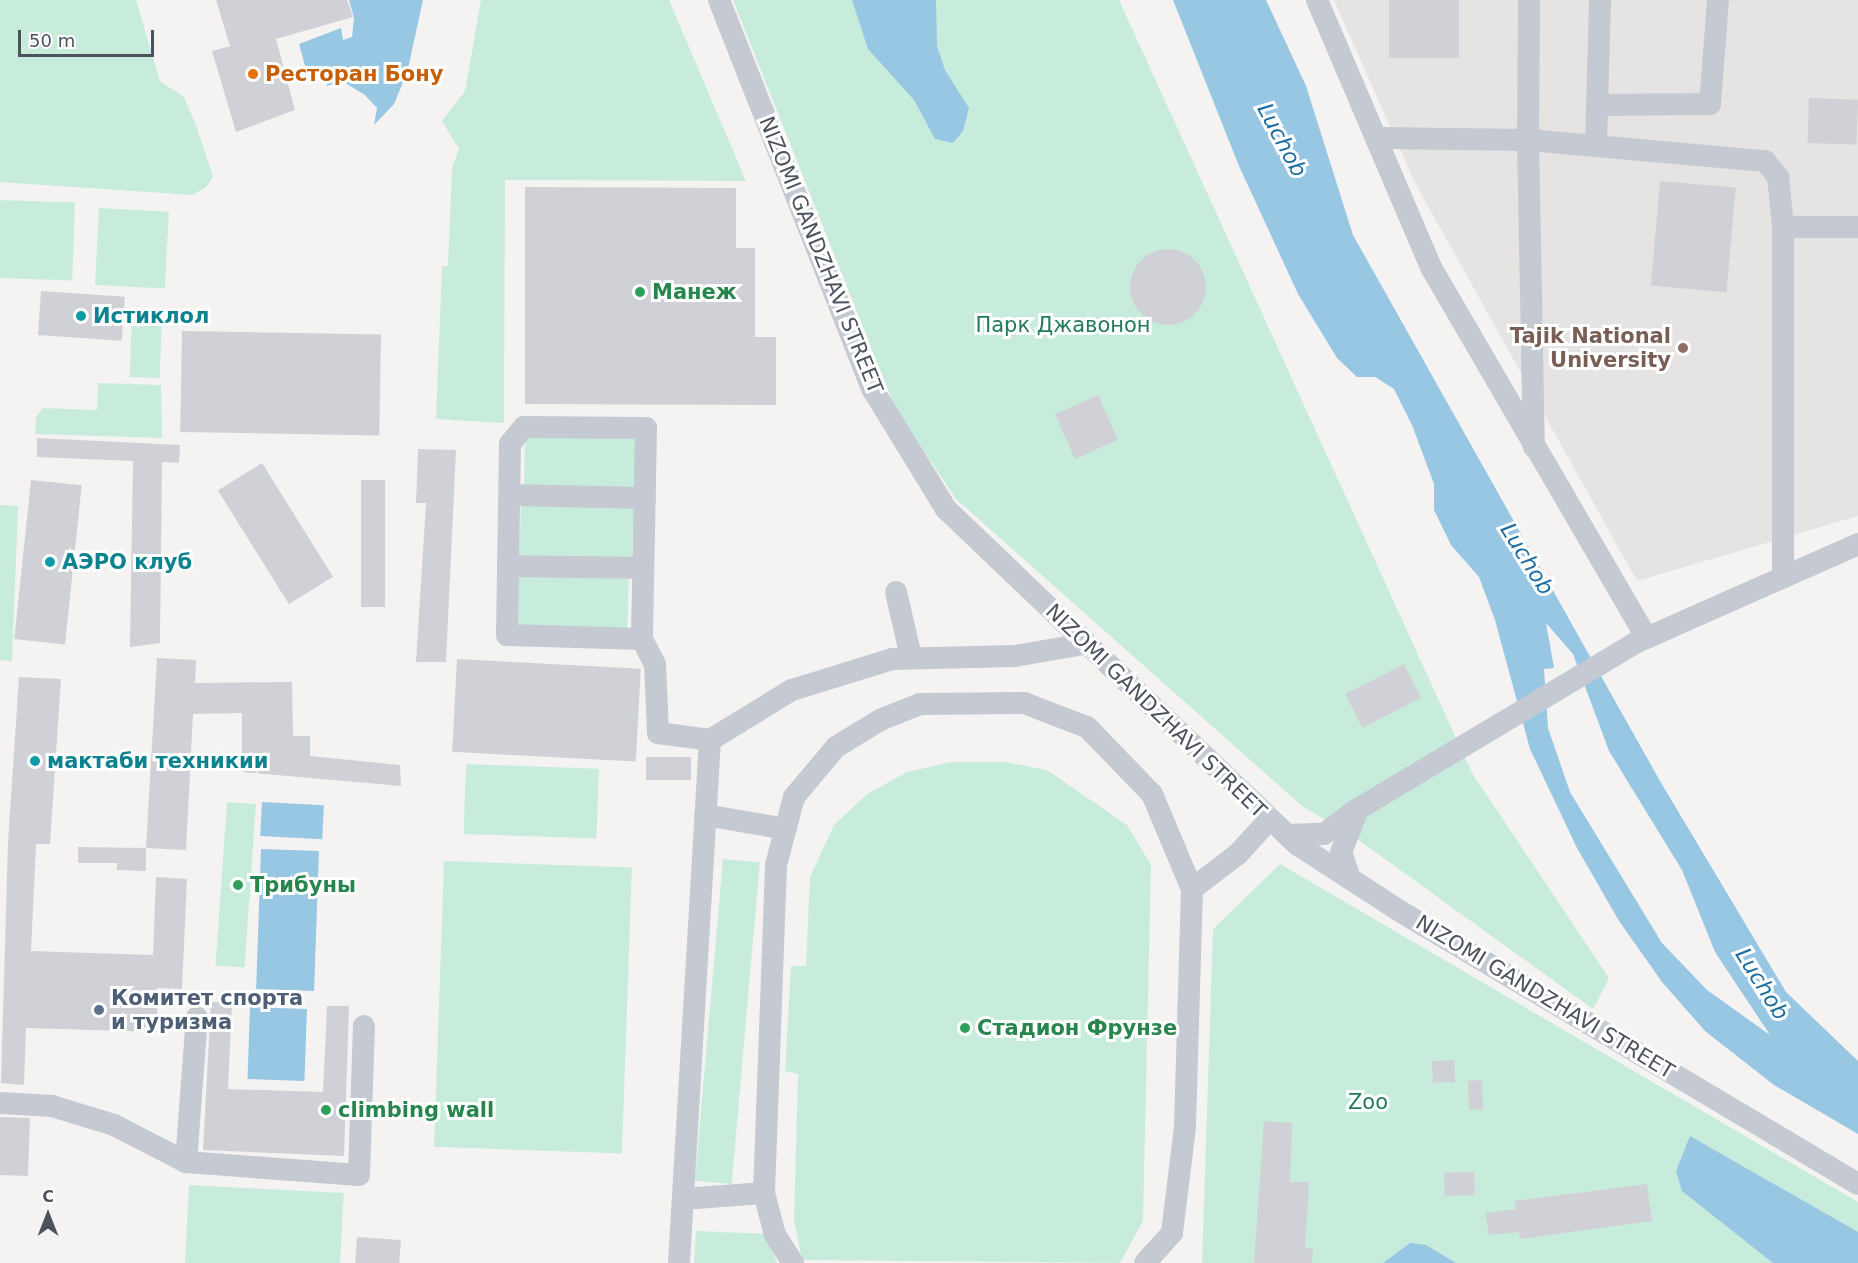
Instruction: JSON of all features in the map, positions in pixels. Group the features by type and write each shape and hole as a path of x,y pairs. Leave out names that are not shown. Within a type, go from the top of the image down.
{"street":[{"name":"NIZOMI GANDZHAVI STREET","path":"719,0 873,390 946,509 1084,644 1287,835 1350,879 1858,1184"},
{"path":"1317,0 1380,138 1432,269 1641,640"},
{"path":"1528,0 1528,140 1534,448"},
{"path":"1596,145 1600,0"},
{"path":"1597,105 1710,104 1718,0"},
{"path":"1380,138 1528,140 1765,161 1778,177 1783,226 1783,575"},
{"path":"1783,226 1858,226"},
{"path":"642,639 507,635 510,444 524,427 645,428 642,639 655,664 658,733 710,740 792,690 892,659 1015,656 1084,644"},
{"path":"510,495 645,498"},
{"path":"1287,835 1324,834 1358,808 1468,740 1641,640 1858,543"},
{"path":"508,566 643,568"},
{"path":"896,592 911,657"},
{"path":"793,1263 775,1235 764,1193 776,865 794,797 836,747 880,720 920,704 1024,703 1087,727 1152,794 1192,889 1185,1127 1170,1263"},
{"path":"679,1263 710,740"},
{"path":"1350,879 1341,852 1358,808"},
{"path":"705,815 786,829"},
{"path":"1192,889 1238,854 1269,820"},
{"path":"186,1162 196,1017"},
{"path":"0,1103 52,1106 114,1125 186,1162 359,1175 364,1026"},
{"path":"683,1199 764,1193"},
{"path":"1145,1263 1172,1233"}],"shaded area":[{"name":"Tajik National University","path":"1334,0 1858,0 1858,516 1637,581 1414,181"}],"green space":[{"path":"0,0 136,0 160,81 184,97 196,125 213,177 206,187 192,195 0,182"},
{"path":"481,0 669,0 746,181 505,180 504,423 436,419 442,266 448,266 452,168 459,149 442,121 465,91"},
{"name":"Парк Джавонон","path":"733,0 1119,0 1472,773 1609,978 1593,1009 1350,834 1302,806 956,499 896,410"},
{"path":"0,200 75,203 72,281 0,278"},
{"path":"99,208 169,212 165,289 95,285"},
{"path":"132,313 162,314 160,378 130,377"},
{"path":"98,383 161,385 162,438 35,434 36,417 43,408 97,410"},
{"path":"525,435 637,437 636,490 524,488"},
{"path":"521,504 634,508 632,559 519,555"},
{"path":"0,505 18,506 12,661 0,660"},
{"path":"518,575 629,579 627,637 516,633"},
{"path":"952,762 1005,762 1047,770 1127,825 1151,865 1143,1221 1120,1263 802,1260 794,1221 798,1074 785,1071 791,966 806,966 810,877 834,825 867,794 907,772"},
{"path":"466,764 599,769 596,839 464,834"},
{"name":"Трибуны","path":"227,802 256,804 244,968 216,966"},
{"path":"723,859 760,862 732,1184 695,1181"},
{"path":"444,861 632,868 622,1153 434,1147"},
{"name":"Zoo","path":"1280,864 1858,1202 1858,1263 1202,1263 1213,929"},
{"path":"189,1185 344,1193 340,1263 185,1263"},
{"path":"696,1231 767,1234 777,1263 694,1263"}],"water":[{"path":"349,0 423,0 407,73 394,104 374,125 377,108 365,95 342,81 327,86 323,68 307,73 299,44 341,28 343,40 352,37 354,18"},
{"path":"852,0 936,0 937,46 945,70 969,108 963,131 953,143 935,139 914,100 868,49"},
{"name":"Luchob","path":"1173,0 1266,0 1306,86 1353,235 1660,781 1786,992 1858,1061 1858,1134 1774,1085 1705,1031 1662,982 1619,921 1577,848 1530,749 1495,620 1479,577 1451,545 1434,510 1434,484 1412,425 1394,389 1375,377 1357,377 1337,358 1298,294 1239,166","holes":["1546,623 1573,654 1609,751 1682,870 1715,952 1770,1035 1707,990 1662,943 1570,792 1548,728 1544,669 1554,668"]},
{"path":"262,802 324,805 322,839 260,836"},
{"path":"261,849 319,851 314,991 256,989"},
{"path":"250,1007 307,1009 304,1081 247,1079"},
{"path":"1690,1136 1858,1232 1858,1263 1773,1263 1682,1191 1676,1171"},
{"path":"1410,1243 1426,1245 1456,1263 1383,1263"}],"building":[{"name":"Ресторан Бону","path":"216,0 347,0 353,17 276,39 295,110 236,132 212,51 230,46"},
{"path":"1389,0 1459,0 1459,58 1389,58"},
{"path":"1809,98 1858,100 1856,145 1807,143"},
{"path":"1660,181 1736,188 1727,292 1651,286"},
{"name":"Манеж","path":"525,187 736,188 736,248 755,248 755,337 776,337 776,405 525,404"},
{"path":"1168,249 1182,252 1195,260 1203,273 1206,287 1203,301 1195,314 1182,322 1168,325 1154,322 1141,314 1133,301 1130,287 1133,273 1141,260 1154,252"},
{"name":"Истиклол","path":"41,291 125,297 122,341 38,335"},
{"path":"182,331 381,334 379,435 180,432"},
{"path":"1098,395 1118,440 1075,459 1055,414"},
{"path":"37,438 180,445 179,463 162,462 160,643 130,647 133,461 37,457"},
{"path":"418,449 456,450 446,662 416,662 426,503 416,503"},
{"path":"262,463 333,577 289,604 218,491"},
{"name":"АЭРО клуб","path":"31,480 82,485 65,644 14,639"},
{"path":"361,480 385,480 385,607 361,607"},
{"path":"157,658 196,660 195,683 292,682 293,736 310,736 310,756 400,765 401,786 242,772 242,713 193,714 186,850 146,848"},
{"path":"457,659 641,669 636,762 452,752"},
{"path":"1404,664 1421,698 1362,728 1345,694"},
{"path":"19,677 61,679 50,844 36,844 31,951 153,955 156,877 187,879 182,989 157,988 157,1032 26,1028 24,1085 1,1083 8,842"},
{"path":"646,757 691,757 691,780 646,780"},
{"path":"78,847 146,848 146,871 117,870 117,863 78,863"},
{"path":"211,1002 232,1002 228,1089 323,1092 327,1006 349,1006 344,1156 203,1150"},
{"path":"1454,1060 1455,1082 1433,1083 1432,1061"},
{"path":"1468,1080 1482,1080 1483,1109 1469,1109"},
{"path":"0,1117 30,1118 28,1176 0,1175"},
{"path":"1264,1121 1292,1123 1290,1182 1309,1182 1305,1248 1313,1249 1312,1263 1254,1263"},
{"path":"1474,1172 1475,1195 1445,1196 1444,1173"},
{"path":"1647,1184 1652,1221 1520,1239 1519,1232 1489,1235 1485,1213 1516,1209 1515,1201"},
{"path":"357,1237 401,1240 399,1263 355,1263"}],"place":[{"name":"Ресторан Бону","path":"253,74"},
{"name":"Манеж","path":"640,292"},
{"name":"Истиклол","path":"81,316"},
{"name":"Tajik National University","path":"1683,348"},
{"name":"АЭРО клуб","path":"50,562"},
{"name":"мактаби техникии","path":"35,761"},
{"name":"Трибуны","path":"238,885"},
{"name":"Комитет спорта и туризма","path":"99,1010"},
{"name":"Стадион Фрунзе","path":"965,1028"},
{"name":"climbing wall","path":"326,1110"}]}
